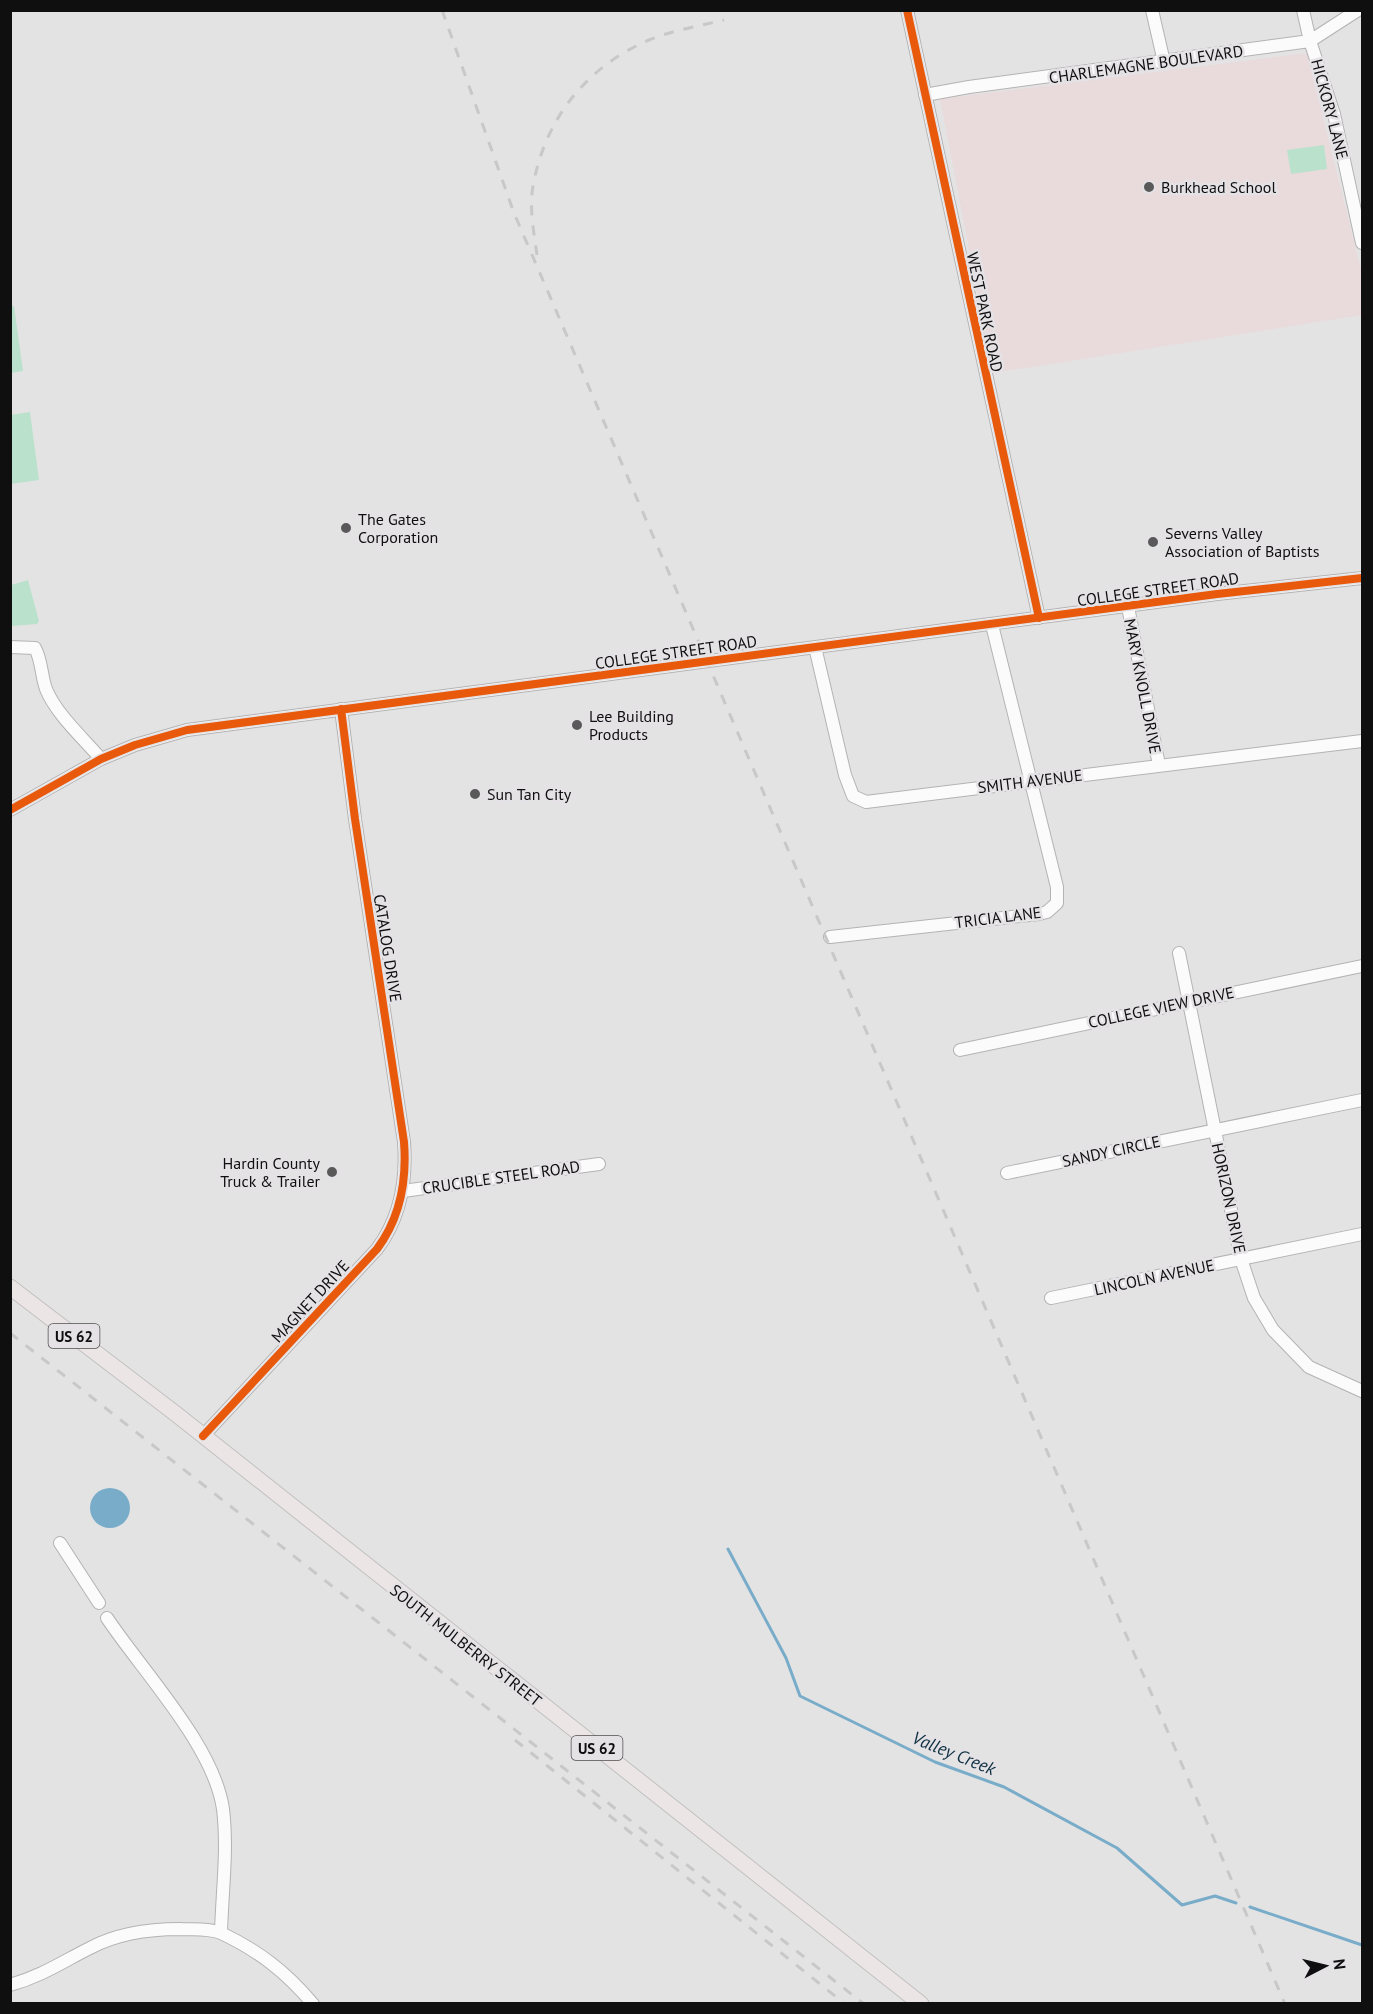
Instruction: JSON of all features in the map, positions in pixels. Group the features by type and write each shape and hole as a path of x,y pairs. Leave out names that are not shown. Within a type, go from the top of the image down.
{"main road":[{"name":"SOUTH MULBERRY STREET","path":"10,1287 203,1436 921,2004"}],"street":[{"name":"WEST PARK ROAD","path":"907,10 1039,618"},
{"path":"1152,10 1164,62"},
{"name":"HICKORY LANE","path":"1303,10 1310,41 1334,114 1362,243"},
{"name":"CHARLEMAGNE BOULEVARD","path":"925,95 969,87 1310,41 1358,10"},
{"name":"COLLEGE STREET ROAD","path":"10,810 101,759 135,745 187,730 815,646 1362,578"},
{"name":"MARY KNOLL DRIVE","path":"1128,607 1159,765"},
{"name":"TRICIA LANE","path":"830,937 1039,914 1053,908 1057,903 1057,887 992,625"},
{"name":"SMITH AVENUE","path":"815,646 844,775 850,790 858,800 884,800 1362,741"},
{"path":"10,647 34,648 39,656 46,690 64,716 101,759"},
{"name":"CATALOG DRIVE","path":"341,709 356,830 404,1142 403,1191"},
{"name":"HORIZON DRIVE","path":"1179,953 1241,1259 1254,1298 1273,1330 1309,1367 1362,1391"},
{"name":"COLLEGE VIEW DRIVE","path":"960,1050 1362,966"},
{"name":"SANDY CIRCLE","path":"1007,1173 1362,1100"},
{"name":"CRUCIBLE STEEL ROAD","path":"403,1191 599,1164"},
{"name":"MAGNET DRIVE","path":"203,1436 377,1249 396,1218 403,1191"},
{"name":"LINCOLN AVENUE","path":"1051,1298 1362,1234"},
{"path":"60,1543 99,1603"},
{"path":"107,1618 198,1745 214,1775 220,1792 224,1828 221,1933"},
{"path":"10,1985 44,1975 90,1947 117,1936 143,1930 210,1929 249,1947 279,1967 313,2004"}],"shaded area":[{"name":"Burkhead School","path":"1307,53 1362,274 1362,315 993,373 940,99"}],"green space":[{"path":"1324,145 1327,169 1291,174 1287,150"},
{"path":"11,306 14,306 23,371 11,373"},
{"path":"30,412 39,480 11,484 11,415"},
{"path":"28,580 39,621 37,624 11,626 11,585"}],"water":[{"path":"110,1488 118,1489 124,1494 129,1500 129,1516 124,1522 118,1527 110,1528 102,1527 96,1522 91,1516 90,1508 91,1500 96,1494 102,1489"}],"waterway":[{"name":"Valley Creek","path":"728,1549 786,1658 800,1696 935,1762 1004,1787 1117,1848 1182,1905 1215,1896 1236,1903"},
{"path":"1250,1907 1362,1945"}],"railway":[{"path":"442,10 514,213 1285,2004"},
{"path":"537,255 532,212 533,186 547,139 558,117 572,98 588,80 626,51 667,34 724,20"},
{"path":"10,1333 864,2004"},
{"path":"515,1740 845,2004"}],"cycle path":[{"path":"907,10 1039,618"},
{"path":"10,810 101,759 135,745 187,730 1217,594 1362,578"},
{"path":"203,1436 377,1249 392,1224 401,1198 404,1142 355,819 341,709"}],"place":[{"name":"Burkhead School","path":"1149,187"},
{"name":"The Gates Corporation","path":"346,528"},
{"name":"Severns Valley Association of Baptists","path":"1153,542"},
{"name":"Lee Building Products","path":"577,725"},
{"name":"Sun Tan City","path":"475,794"},
{"name":"Hardin County Truck & Trailer","path":"332,1172"}]}
